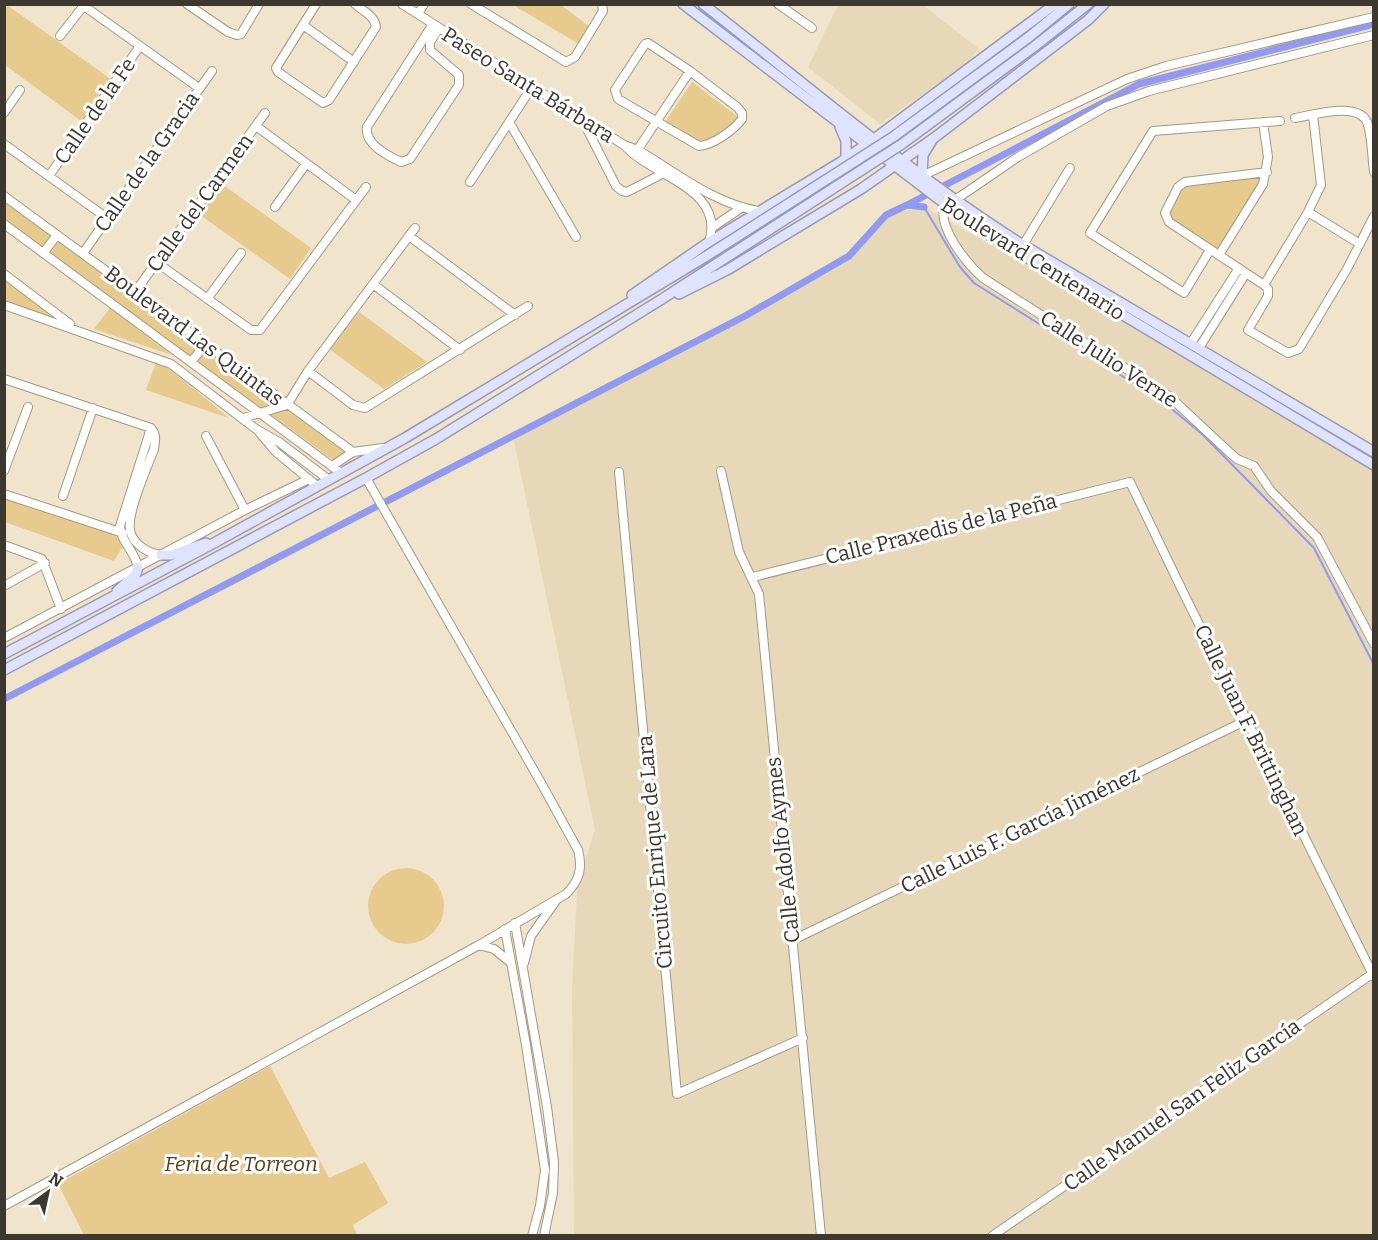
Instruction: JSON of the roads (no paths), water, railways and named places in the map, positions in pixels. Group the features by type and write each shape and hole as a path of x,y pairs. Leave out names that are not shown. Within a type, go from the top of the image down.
{"main road":[{"name":"Boulevard Centenario","path":"703,4 874,139 898,163"},
{"path":"597,322 646,284 709,242 866,145 1055,4"},
{"path":"4,654 214,543 390,446 705,257 893,137 1029,37 1069,4"},
{"path":"4,670 436,439 662,299 902,144 1088,4"},
{"path":"662,299 703,283 727,270 861,189 930,141 1088,20 1104,4"},
{"name":"Boulevard Centenario","path":"683,5 839,125 866,145 923,180 1012,250 1374,465"},
{"path":"903,119 903,127 911,139 930,141"},
{"path":"839,125 846,141 843,160"},
{"path":"923,180 923,155 930,141"},
{"path":"843,160 859,170 861,189"},
{"name":"Boulevard Centenario","path":"947,201 1374,453"},
{"path":"1079,290 1092,289 1122,303"},
{"path":"1143,327 1190,349 1195,346"},
{"path":"161,555 171,555 204,543 214,543"},
{"path":"114,596 118,589 136,574 138,567"}],"street":[{"path":"187,4 237,36 241,34 259,4"},
{"path":"316,4 276,66 278,72 323,103 329,100 374,31 376,24 371,16 355,4"},
{"name":"Paseo Santa Bárbara","path":"402,4 624,146 711,196 758,212"},
{"path":"418,14 424,4"},
{"path":"471,4 566,62 575,57 603,11 602,4"},
{"path":"778,4 812,28"},
{"path":"60,36 85,5 199,88"},
{"path":"923,180 1127,80 1166,66 1374,17"},
{"path":"303,25 354,63"},
{"path":"436,26 430,42 430,50 459,75 459,85 410,159 401,162 369,140 366,134 368,127 436,26"},
{"path":"947,201 1107,106 1149,91 1374,35"},
{"path":"645,44 651,44 690,71 742,113 742,119 738,124 706,146 699,146 656,122 618,99 615,94 615,90 645,44"},
{"name":"Calle de la Fe","path":"49,176 140,46"},
{"name":"Calle de la Gracia","path":"83,253 212,70"},
{"path":"636,153 690,71"},
{"path":"470,182 532,87"},
{"path":"4,113 21,90"},
{"path":"1295,118 1343,110 1354,111 1362,115 1368,122 1374,172"},
{"name":"Calle del Carmen","path":"135,292 265,113"},
{"path":"1264,285 1308,212 1321,184 1313,115"},
{"path":"581,118 616,186 622,191 627,192 662,174"},
{"path":"1210,250 1184,293 1090,233 1153,131 1280,121"},
{"path":"509,122 576,237"},
{"path":"1219,255 1263,184 1267,172 1268,157 1263,122"},
{"path":"256,126 356,200"},
{"path":"4,144 108,218"},
{"name":"Paseo Santa Bárbara","path":"636,153 703,202 713,227"},
{"path":"275,207 306,164"},
{"path":"1012,250 1023,245 1070,168"},
{"path":"1267,172 1185,182 1178,187 1167,207 1166,218 1268,289 1268,296 1248,330 1281,351 1288,353 1299,349 1330,300 1374,216"},
{"path":"156,262 251,330 260,330 366,187"},
{"name":"Boulevard Las Quintas","path":"4,196 353,452"},
{"name":"Calle Julio Verne","path":"947,201 942,213 943,222 962,256 982,278 1169,396 1228,452 1237,459 1254,466 1271,491 1317,537 1374,644"},
{"path":"709,242 713,227 741,208"},
{"path":"1308,212 1360,244"},
{"name":"Boulevard Las Quintas","path":"4,224 341,473"},
{"path":"243,418 287,405 308,371 415,228"},
{"path":"44,252 57,235"},
{"path":"409,236 515,315"},
{"path":"1023,245 1025,258"},
{"path":"207,300 241,252"},
{"path":"1195,346 1243,271"},
{"path":"4,274 76,329"},
{"path":"373,284 460,350"},
{"path":"4,305 171,364 243,418 284,459 317,486"},
{"path":"308,371 353,405 360,408 373,405 528,306"},
{"path":"190,362 205,345"},
{"path":"4,379 93,408 150,429 155,434 154,449 135,503 130,532 146,551 161,555"},
{"path":"4,471 27,406"},
{"path":"63,496 93,408"},
{"path":"138,567 120,533 121,520 150,429"},
{"path":"256,429 291,450 329,480"},
{"path":"206,436 245,510"},
{"path":"332,466 353,452 390,446"},
{"path":"284,459 291,450"},
{"path":"297,470 304,460"},
{"name":"Calle Adolfo Aymes","path":"721,471 739,552 753,577 759,594 804,1038 821,1236"},
{"name":"Circuito Enrique de Lara","path":"619,472 677,1094 804,1038"},
{"path":"4,1206 479,945 566,894 574,886 581,862 578,850 366,478"},
{"path":"4,638 245,510 309,479"},
{"name":"Calle Praxedis de la Peña","path":"753,577 1130,482"},
{"name":"Calle Juan F. Brittinghan","path":"1130,482 1373,976"},
{"path":"4,494 120,533 130,532"},
{"path":"4,544 39,556 45,563 61,609"},
{"path":"4,586 45,563"},
{"name":"Calle Luis F. García Jiménez","path":"793,940 1247,720"},
{"path":"524,967 531,936 556,900"},
{"path":"515,923 547,1107 554,1162 554,1178 544,1236"},
{"path":"505,929 536,1107 544,1170 543,1191 532,1236"},
{"path":"479,945 494,948 511,963"},
{"name":"Calle Manuel San Feliz García","path":"992,1236 1373,976"},
{"path":"536,1107 547,1107"}],"waterway":[{"path":"907,205 1139,84 1374,24"},
{"path":"4,699 745,316 849,256 886,215 907,205 924,207"},
{"path":"924,207 960,267 974,283 1162,401 1202,434 1314,548 1374,665"}],"park label":[{"name":"Feria de Torreon","path":"241,1164"}]}
